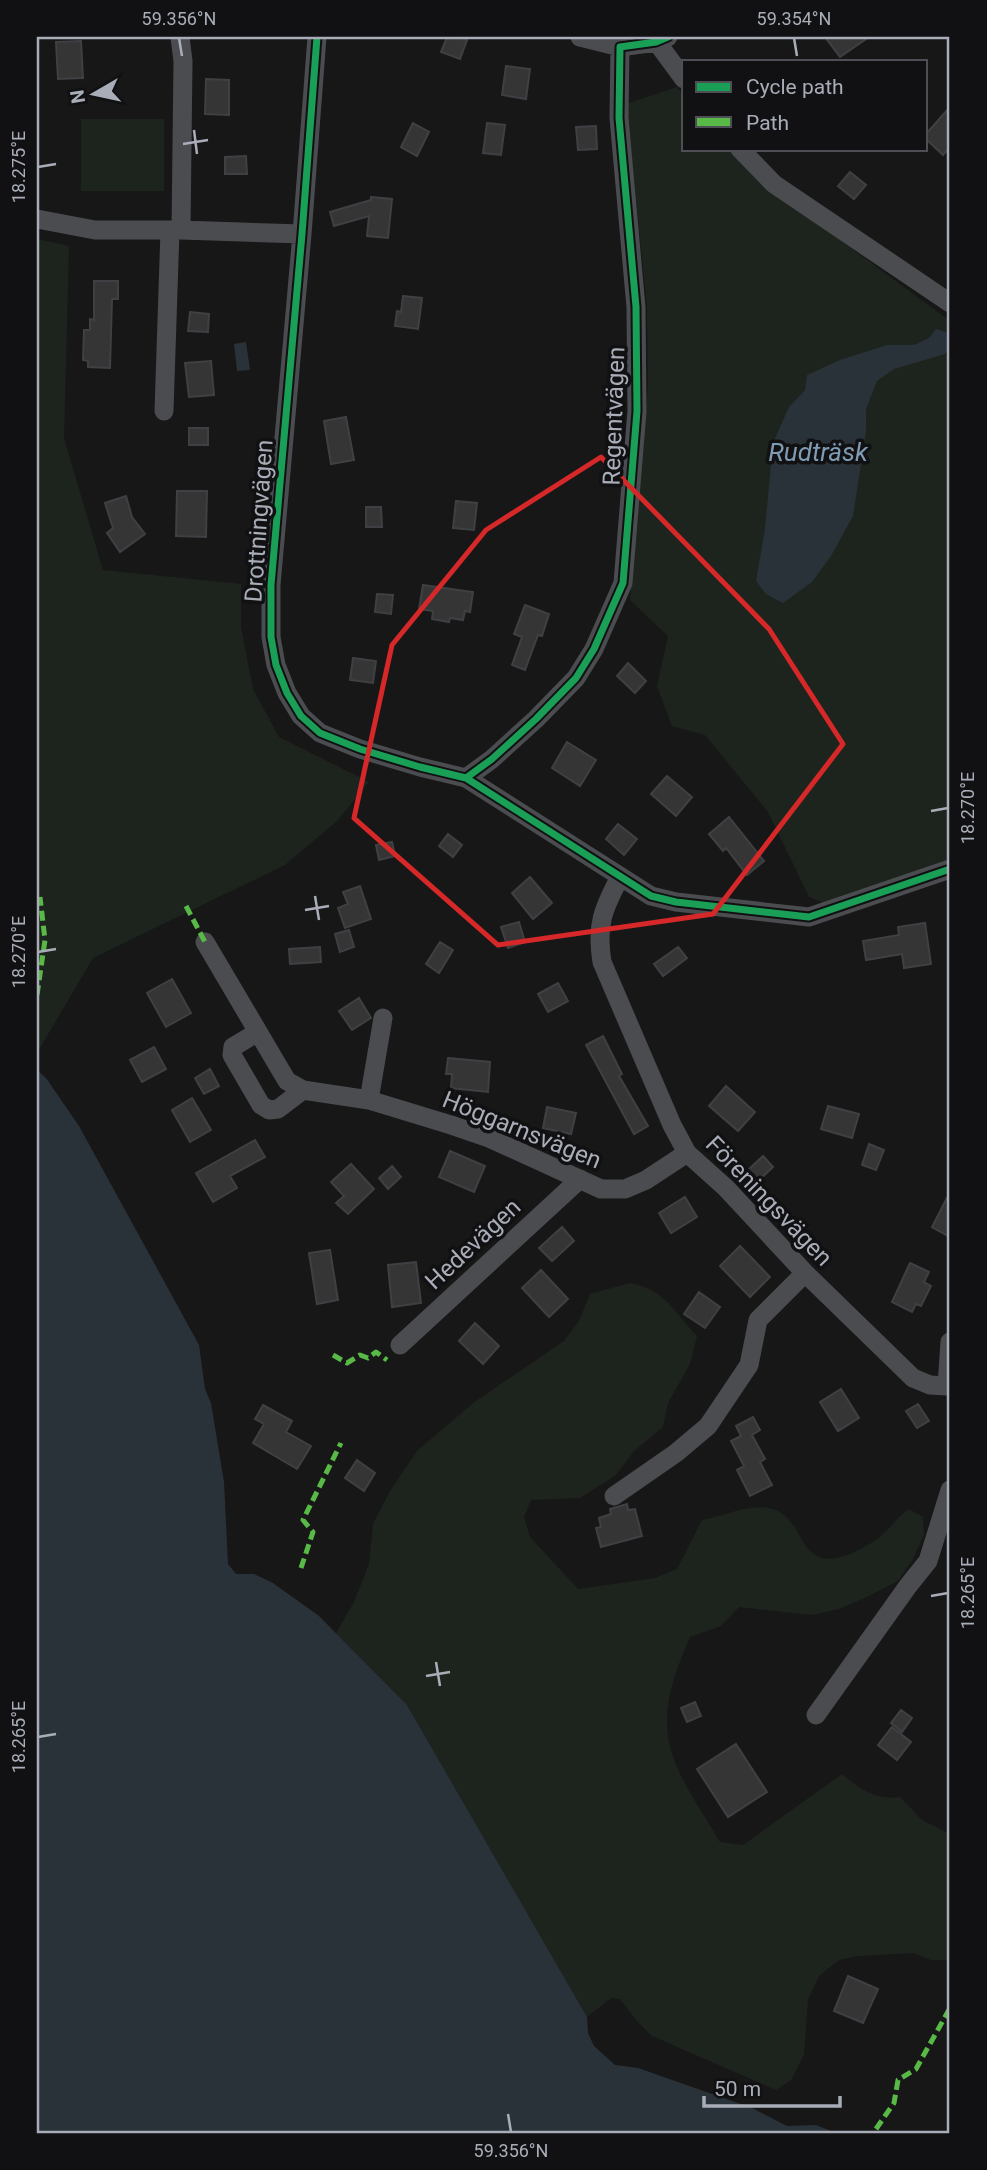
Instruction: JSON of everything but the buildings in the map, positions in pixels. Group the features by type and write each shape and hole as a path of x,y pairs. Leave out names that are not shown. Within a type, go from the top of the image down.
{"street":[{"path":"164,411 183,61 180,37"},
{"name":"Drottningvägen","path":"317,37 271,585 271,637 275,665 301,716 320,733 360,749 466,778 651,896 676,902 809,917 950,869"},
{"path":"580,37 620,47 659,38 682,76"},
{"name":"Regentvägen","path":"466,778 492,759 536,719 576,678 594,649 623,583 637,411 636,306 620,118 620,47"},
{"path":"741,150 774,184 950,303"},
{"path":"37,219 95,230 302,234"},
{"name":"Föreningsvägen","path":"620,877 605,905 598,939 602,962 672,1125 687,1153 726,1188 805,1273 913,1378 949,1391 950,1342"},
{"path":"205,942 258,1032 287,1082 303,1090 278,1109 269,1110 261,1105 232,1055 233,1047 258,1032"},
{"path":"369,1100 383,1018"},
{"name":"Höggarnsvägen","path":"303,1090 369,1100 489,1138 601,1189 625,1189 646,1180 687,1153"},
{"name":"Hedevägen","path":"400,1345 580,1179"},
{"path":"614,1496 708,1426 749,1366 758,1320 805,1273"},
{"path":"816,1715 928,1561 950,1490"}],"highlighted area":[{"path":"601,457 769,629 843,744 713,914 498,945 354,818 392,645 486,530"}],"shaded area":[{"path":"677,87 682,93 682,150 732,150 809,217 950,321 950,876 839,909 809,897 768,812 705,735 672,726 657,686 668,636 630,600 648,387 647,306 626,104"},
{"path":"81,119 164,119 164,191 81,191"},
{"path":"37,239 69,246 64,438 103,570 241,584 241,627 253,689 279,737 369,782 338,820 285,865 93,958 37,1053"},
{"path":"630,1283 661,1296 697,1336 690,1364 668,1403 663,1427 635,1450 615,1476 580,1498 531,1500 524,1517 530,1537 578,1589 655,1578 677,1569 702,1520 739,1510 758,1507 776,1510 786,1516 811,1552 820,1557 833,1558 850,1554 870,1544 909,1509 923,1517 924,1535 912,1561 898,1581 839,1609 812,1615 739,1607 721,1626 690,1637 671,1691 667,1725 673,1756 686,1786 720,1842 743,1845 842,1774 869,1793 883,1797 900,1797 922,1820 950,1834 950,1960 931,1960 913,1953 858,1956 839,1960 819,1976 808,2000 804,2055 791,2080 776,2090 652,2036 620,1999 611,1998 587,2017 407,1705 336,1633 354,1602 369,1564 373,1524 390,1491 417,1451 473,1403 564,1341 579,1321 590,1294"}],"water":[{"name":"Rudträsk","path":"936,329 948,333 950,344 945,354 894,369 877,381 866,409 866,431 853,516 831,556 812,582 783,603 766,594 756,581 765,529 773,443 789,407 805,390 807,375 840,360 887,345 914,345 929,338"},
{"path":"246,342 250,370 237,371 234,344"},
{"path":"37,1070 46,1078 79,1126 199,1345 224,1482 228,1564 236,1574 254,1574 273,1583 319,1616 407,1705 587,2017 588,2033 594,2046 615,2065 638,2068 752,2108 787,2126 816,2125 836,2133 37,2133"}],"marked path":[{"path":"37,995 45,940 40,897"},
{"path":"186,906 205,942"},
{"path":"333,1355 347,1363 360,1355 368,1358 376,1352 387,1360"},
{"path":"301,1568 313,1532 303,1520 341,1443"},
{"path":"876,2129 894,2103 898,2080 916,2069 950,2008"}],"cycle path":[{"path":"317,37 271,585 271,637 276,665 287,693 301,716 320,733 360,749 466,778 651,896 676,902 809,917 950,869"},
{"path":"466,778 492,759 576,678 594,649 623,583 637,411 636,307 619,118 620,47 656,42 668,37"}]}
